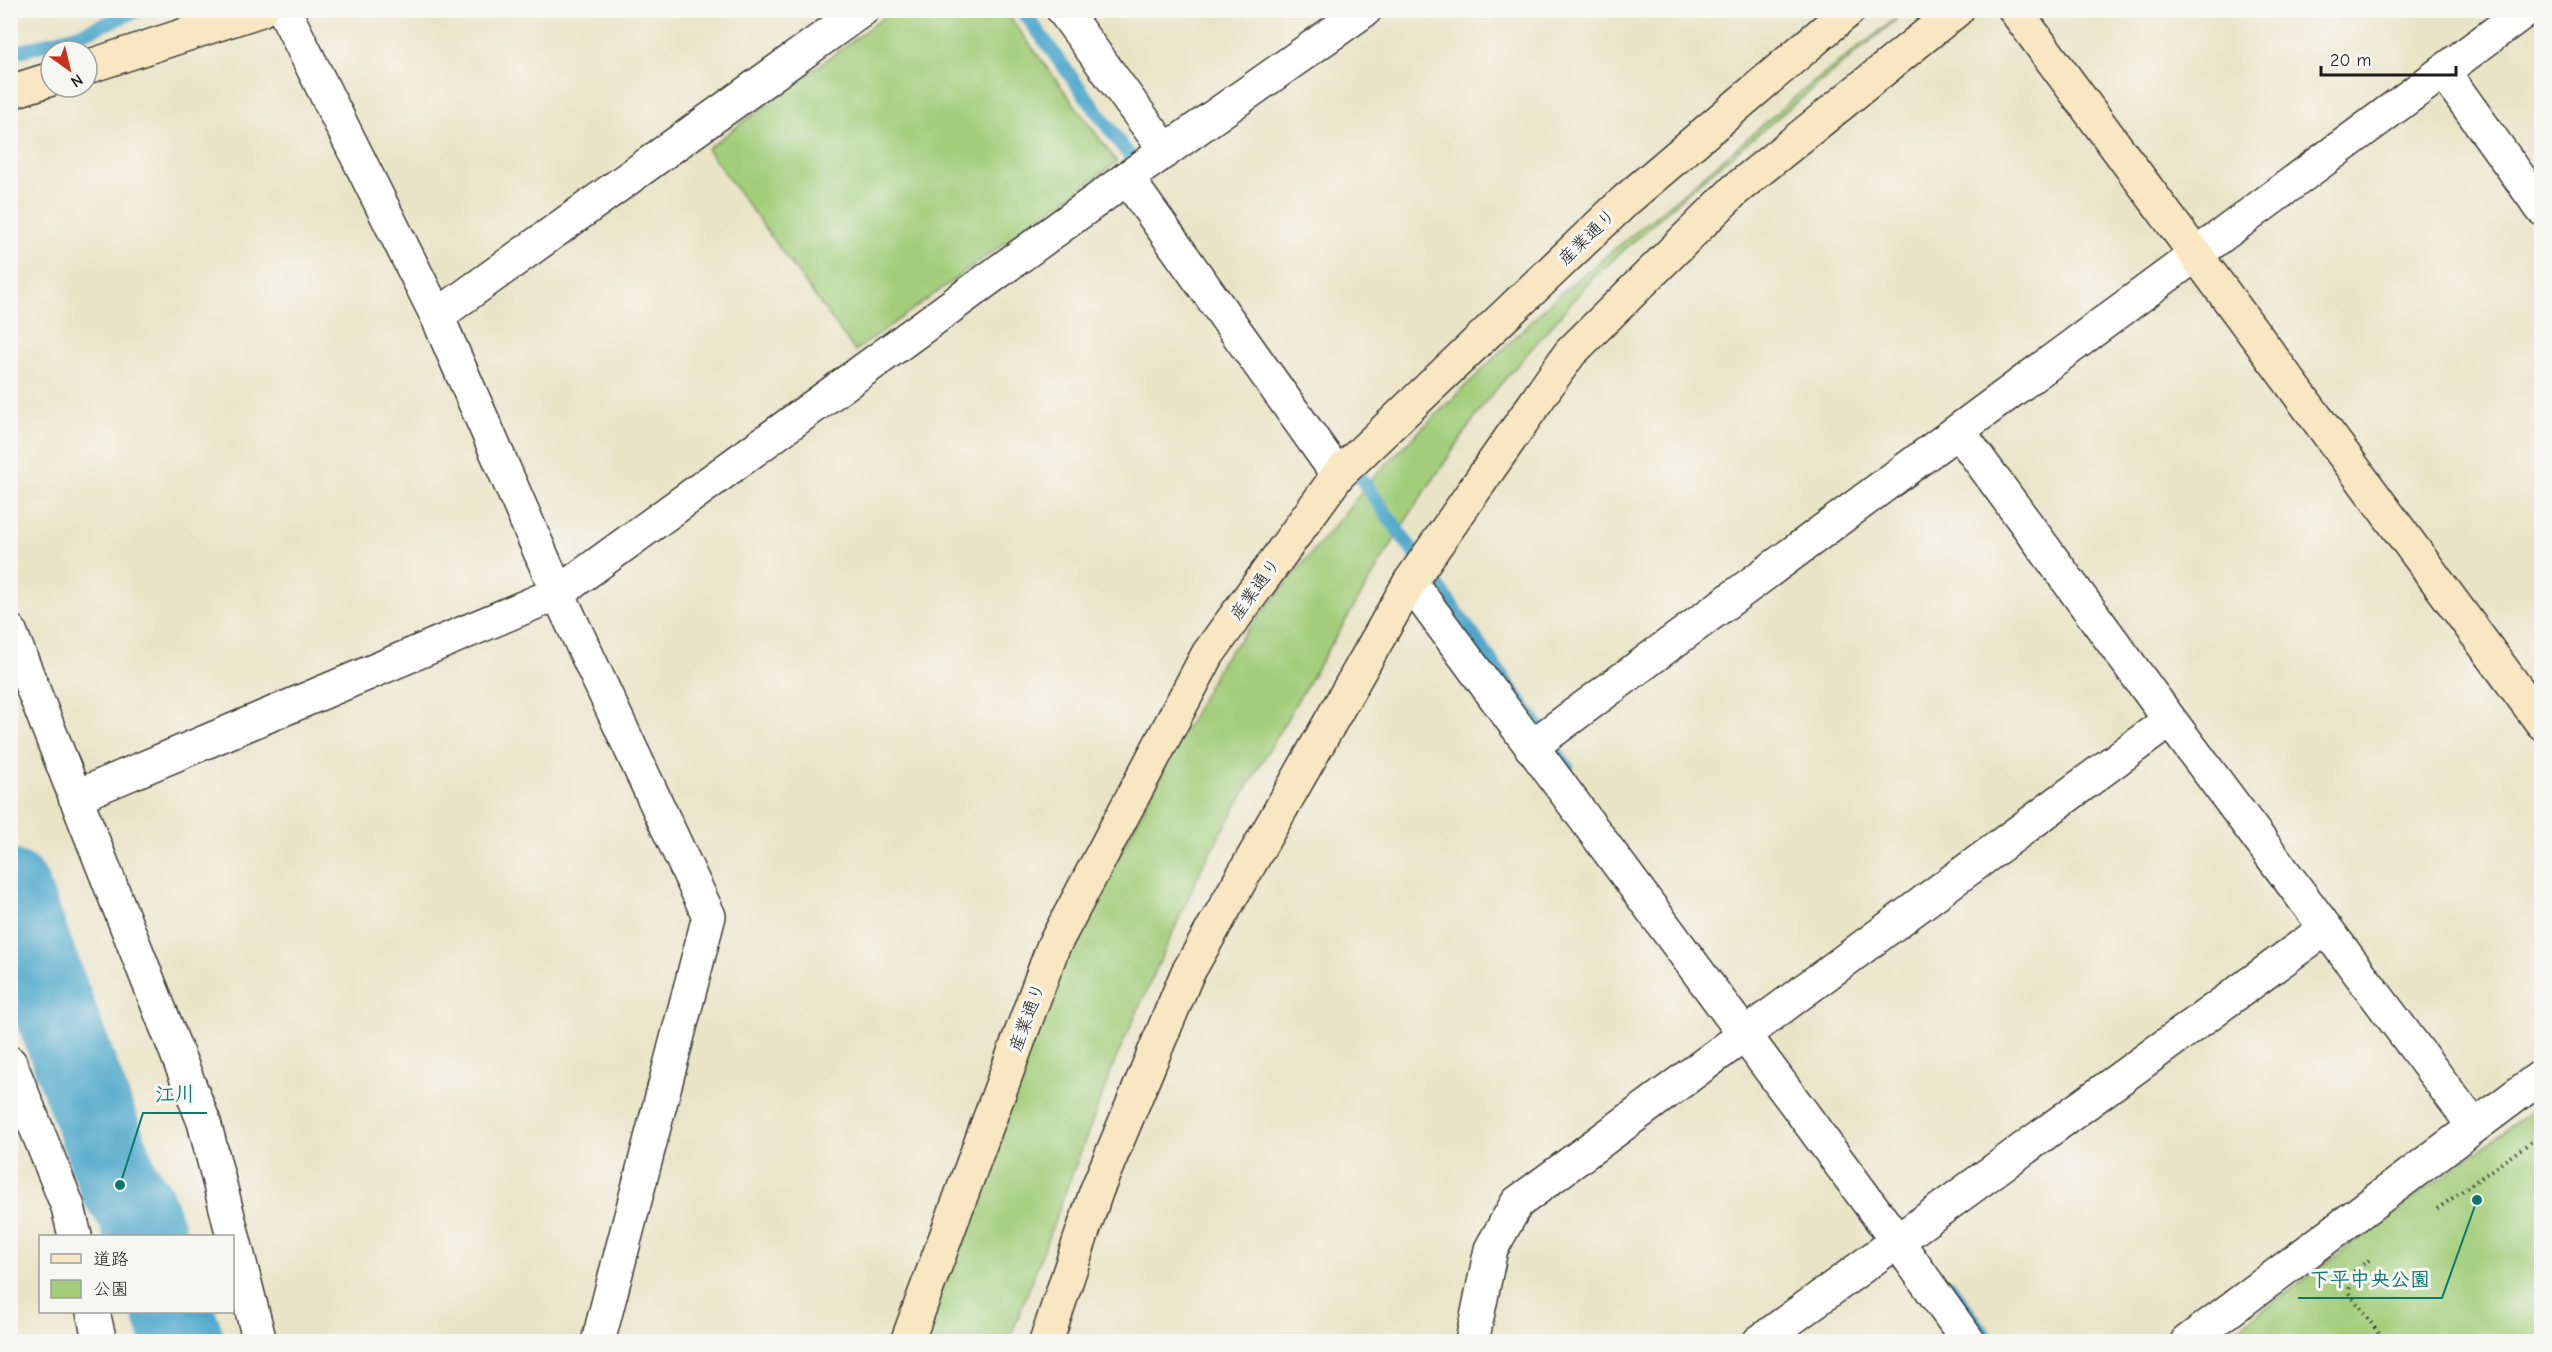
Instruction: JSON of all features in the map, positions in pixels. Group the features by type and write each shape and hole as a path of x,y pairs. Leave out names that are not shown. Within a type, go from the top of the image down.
{"street":[{"path":"99,63 261,10"},
{"path":"284,10 437,316 558,593 709,916 598,1341"},
{"path":"437,316 862,10"},
{"path":"1063,10 1166,151"},
{"path":"75,796 558,593 1126,178 1365,10"},
{"name":"産業通り","path":"907,1341 1053,947 1208,654 1338,475 1626,200 1849,10"},
{"path":"1046,1341 1096,1192 1187,974 1410,582 1570,353 1735,190 1957,10"},
{"path":"2015,10 2541,723"},
{"path":"1531,747 2526,10"},
{"path":"2443,71 2541,209"},
{"path":"10,92 39,83"},
{"path":"1126,178 1338,475"},
{"path":"1959,432 2170,720 2473,1125"},
{"path":"1410,582 1969,1341"},
{"path":"10,631 204,1122 233,1235"},
{"path":"1472,1341 1491,1249 1517,1203 2170,720"},
{"path":"1759,1341 2325,928"},
{"path":"10,1063 68,1208 75,1235"},
{"path":"2187,1341 2541,1076"},
{"path":"234,1239 260,1341"},
{"path":"93,1313 100,1341"}],"path":[{"path":"2434,1211 2541,1134"},
{"path":"2377,1253 2352,1274 2349,1292 2385,1341"}],"green space":[{"path":"892,11 1005,11 1117,162 855,351 707,149"},
{"path":"1895,19 1695,186 1591,280 1486,401 1408,517 1296,703 1204,863 1115,1061 1009,1341 922,1342 1055,975 1222,661 1381,469 1556,297 1674,201 1801,92"},
{"path":"2541,1104 2541,1341 2221,1341"}],"waterway":[{"path":"10,54 77,35 140,10"},
{"path":"1022,10 1140,170"},
{"path":"1350,463 1567,767"},
{"path":"10,890 120,1185 135,1206 146,1235"},
{"path":"1949,1285 1990,1342"},
{"path":"173,1313 184,1342"}],"place":[{"name":"江川","path":"120,1185"},
{"name":"下平中央公園","path":"2477,1200"}]}
